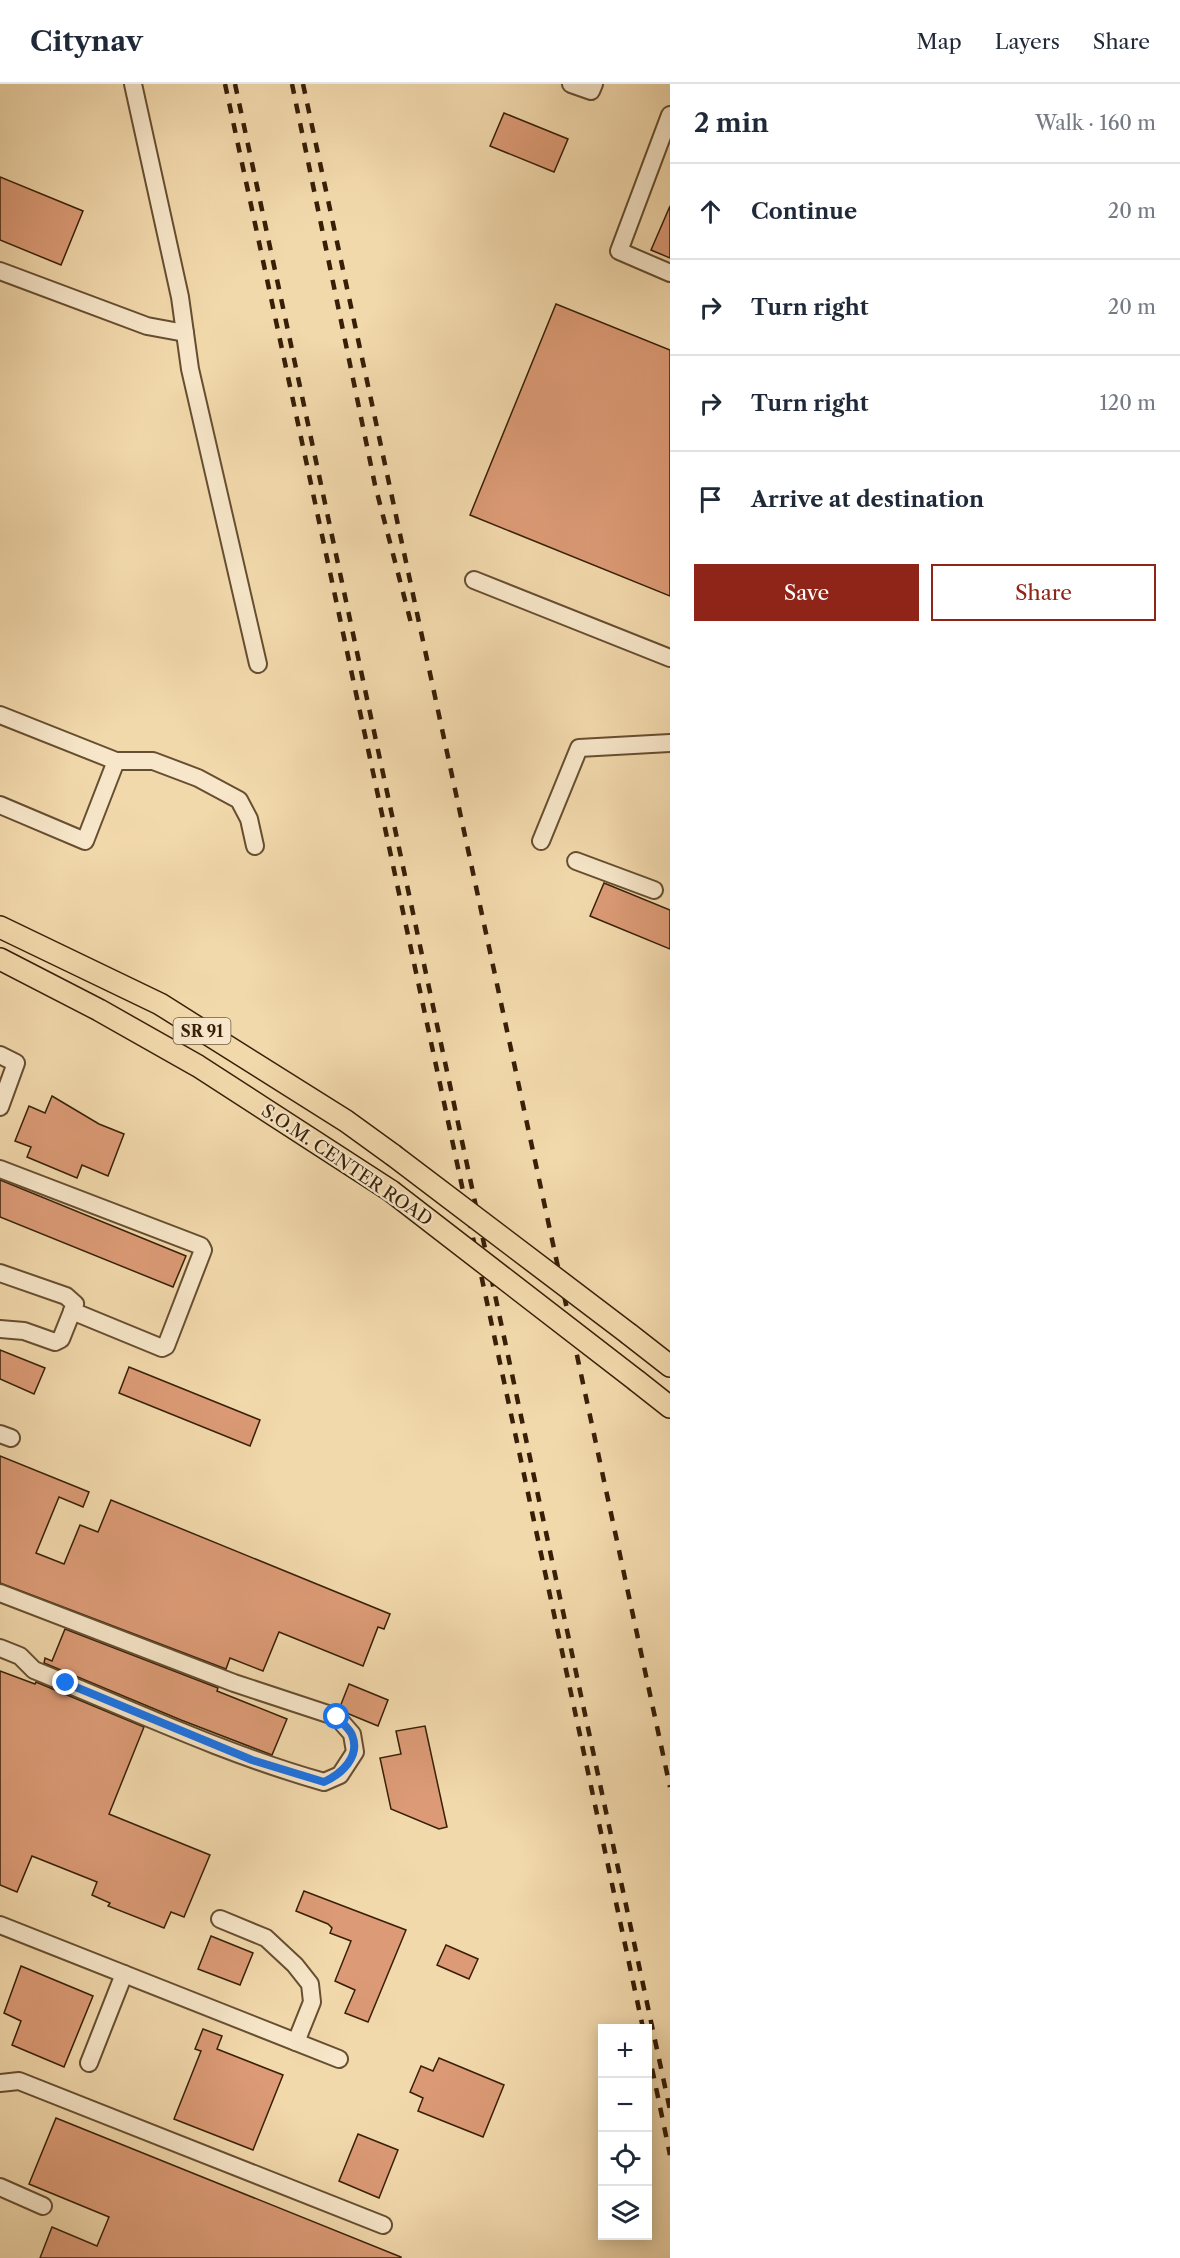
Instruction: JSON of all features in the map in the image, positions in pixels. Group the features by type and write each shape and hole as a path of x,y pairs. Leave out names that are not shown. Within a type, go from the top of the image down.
{"main road":[{"name":"S.O.M. CENTER ROAD","path":"0,927 160,1004 346,1121 670,1366"},
{"name":"S.O.M. CENTER ROAD","path":"0,959 99,1010 198,1066 391,1191 670,1407"}],"lane":[{"path":"133,84 180,297 190,369 258,664"},
{"path":"571,84 591,91 594,84"},
{"path":"670,115 620,251 670,273"},
{"path":"0,270 147,326 185,333"},
{"path":"474,580 670,658"},
{"path":"0,715 116,761 153,761 198,778 239,800 249,819 255,846"},
{"path":"541,841 579,748 670,743"},
{"path":"0,805 85,841 116,761"},
{"path":"576,861 654,890"},
{"path":"0,1055 16,1063 0,1107"},
{"path":"0,1169 201,1246 203,1250 166,1346 162,1348 72,1311"},
{"path":"0,1273 73,1299 75,1304 61,1340 55,1342 24,1331 0,1329"},
{"path":"0,1593 234,1683 337,1717 352,1734 354,1752 340,1774 324,1782 292,1773 252,1760 33,1670 20,1656 0,1648"},
{"path":"220,1919 266,1938 295,1965 310,1984 312,2002 296,2042"},
{"path":"1,1929 123,1974 339,2060"},
{"path":"89,2062 123,1974"},
{"path":"0,2083 19,2081 383,2225"},
{"path":"0,2187 43,2206"}],"building":[{"path":"504,113 568,139 554,172 490,146"},
{"path":"0,177 83,211 61,265 0,240"},
{"path":"670,206 670,258 651,250"},
{"path":"556,304 670,350 670,596 470,515"},
{"path":"604,883 670,910 670,949 590,916"},
{"path":"52,1096 99,1124 124,1134 108,1176 82,1165 77,1178 27,1157 31,1147 15,1141 29,1106 45,1113"},
{"path":"0,1180 186,1256 173,1287 0,1217"},
{"path":"0,1350 45,1368 34,1394 0,1379"},
{"path":"129,1367 260,1420 250,1446 119,1393"},
{"path":"0,1456 89,1492 83,1507 59,1497 36,1553 64,1564 80,1525 98,1532 111,1500 390,1614 384,1629 378,1627 363,1666 279,1632 263,1671 230,1658 226,1669 0,1583"},
{"path":"65,1629 218,1688 217,1691 287,1719 272,1755 44,1663 45,1658 52,1661"},
{"path":"0,1671 35,1684 36,1682 144,1727 109,1814 210,1855 184,1917 171,1912 164,1928 108,1906 110,1903 92,1895 97,1882 32,1856 17,1892 0,1885"},
{"path":"349,1684 388,1700 378,1726 349,1714 340,1707"},
{"path":"425,1726 447,1827 439,1829 391,1809 380,1758 401,1754 396,1731"},
{"path":"304,1891 406,1930 368,2022 345,2013 355,1990 335,1981 351,1941 330,1933 332,1928 328,1924 296,1911"},
{"path":"211,1936 253,1953 240,1985 198,1969"},
{"path":"446,1945 478,1959 469,1979 437,1965"},
{"path":"21,1966 93,1996 64,2067 12,2045 21,2021 4,2013"},
{"path":"203,2029 222,2036 217,2049 283,2075 253,2150 174,2119 201,2051 195,2049"},
{"path":"439,2058 504,2085 483,2137 418,2111 423,2098 410,2092 421,2066 433,2071"},
{"path":"56,2118 401,2258 40,2258 52,2227 97,2246 109,2217 29,2184"},
{"path":"358,2134 398,2150 379,2198 339,2181"}],"railway":[{"path":"225,84 642,2024"},
{"path":"235,84 670,2110"},
{"path":"292,84 375,485 411,623"},
{"path":"303,84 670,1787"},
{"path":"652,2068 670,2155"}],"route":[{"path":"66,1683 252,1760 324,1782 340,1774 354,1752 352,1734 337,1717"}]}
